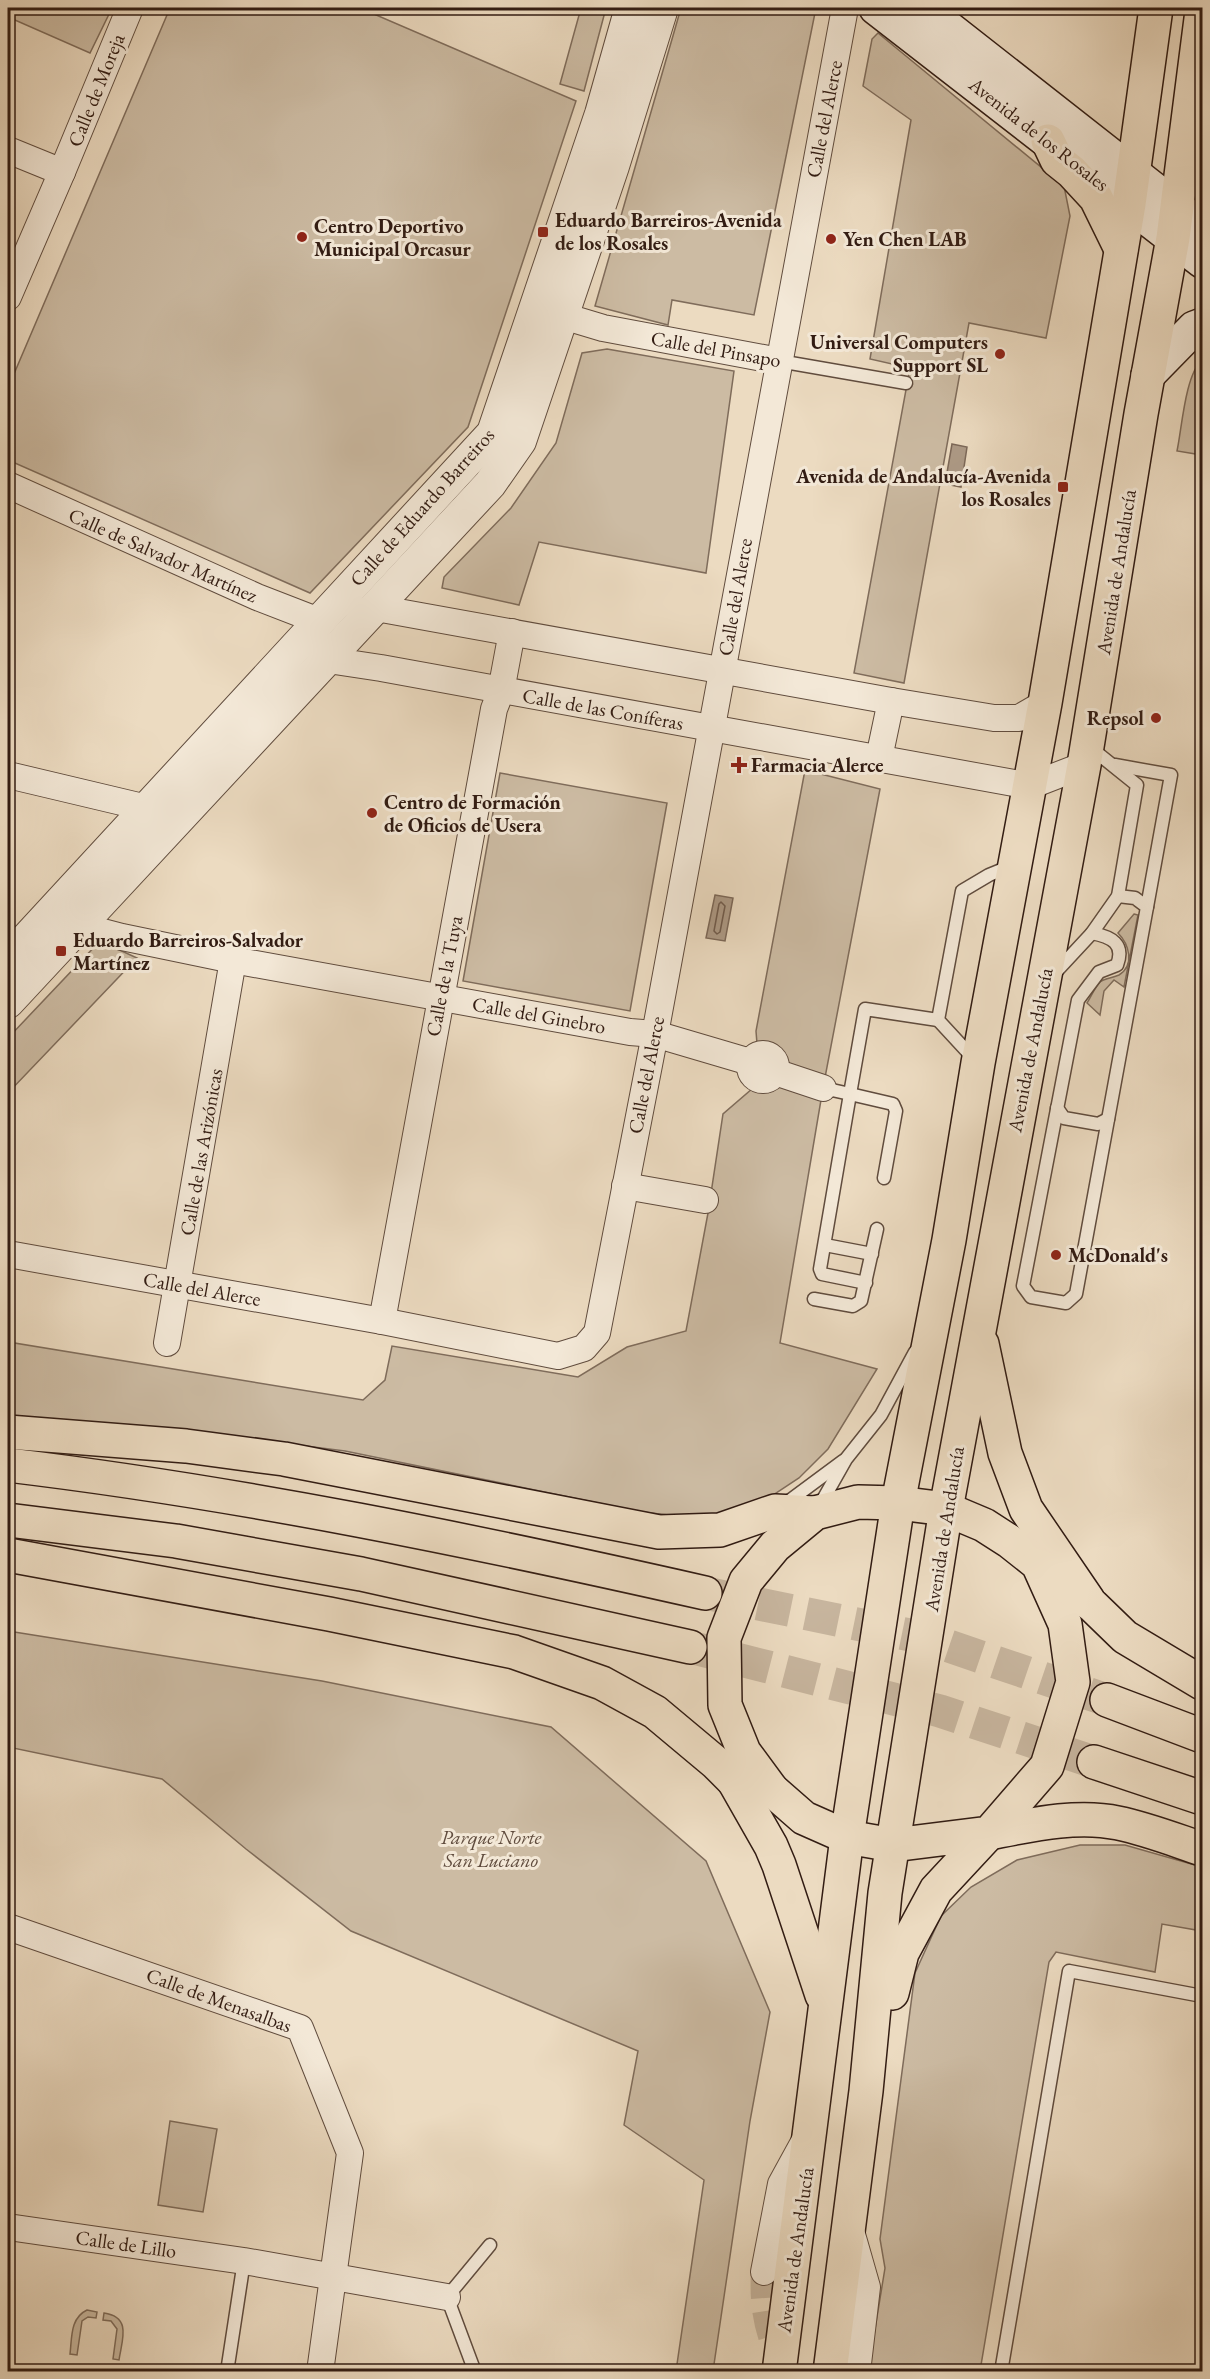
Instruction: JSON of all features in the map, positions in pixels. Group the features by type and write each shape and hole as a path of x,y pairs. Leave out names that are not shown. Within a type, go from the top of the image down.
{"main road":[{"name":"Avenida de los Rosales","path":"876,8 1129,204 1188,232 1203,261"},
{"name":"Avenida de los Rosales","path":"923,8 1177,206"},
{"name":"Avenida de Andalucía","path":"779,2372 847,1837 898,1503 935,1317 978,1063 1045,703 1129,204 1156,8"},
{"name":"Avenida de Andalucía","path":"830,2372 866,2091 885,1893 946,1509 1042,986 1095,758 1148,375 1188,232 1177,206 1203,11"},
{"path":"1048,141 1057,160 1072,172 1096,198 1121,249"},
{"path":"1148,375 1194,328 1203,325"},
{"path":"979,1329 1005,1454 1026,1509 1093,1606"},
{"path":"8,1432 186,1446 284,1459 658,1532 720,1530 775,1511 815,1513 858,1502 898,1503 946,1509 984,1525 1009,1541 1093,1606 1125,1637 1203,1683"},
{"path":"8,1465 104,1477 322,1514 547,1557 705,1593"},
{"path":"815,1513 775,1545 747,1581 724,1638 725,1705 744,1752 772,1791 804,1818 847,1837 893,1845 1039,1824 1080,1821 1117,1822 1203,1849"},
{"path":"8,1520 176,1541 361,1574 690,1647"},
{"path":"8,1555 329,1614 514,1652 602,1683 655,1712 734,1781 772,1791"},
{"name":"Avenida de Andalucía","path":"866,2091 902,1953 936,1890 1047,1766 1073,1682 1065,1624 1038,1564"},
{"path":"1107,1700 1203,1736"},
{"path":"1094,1762 1203,1798"},
{"name":"Avenida de Andalucía","path":"734,1781 771,1846 779,1865 825,2004"}],"street":[{"name":"Calle de Moreja","path":"8,297 130,8"},
{"name":"Calle de Eduardo Barreiros","path":"8,959 493,433 601,114 631,8"},
{"name":"Calle de Eduardo Barreiros","path":"8,1002 490,484 520,441 633,105 662,8"},
{"name":"Calle del Alerce","path":"8,1254 382,1321 558,1356 584,1348 597,1333 655,1034 845,8"},
{"name":"Calle de Moreja","path":"8,150 62,172"},
{"name":"Calle del Pinsapo","path":"563,316 603,328 779,361"},
{"name":"Calle de Salvador Martínez","path":"8,485 257,597 319,621"},
{"name":"Calle de Eduardo Barreiros","path":"319,621 376,608"},
{"path":"376,608 891,701 1010,719 1019,718 1045,703"},
{"path":"319,621 328,660"},
{"name":"Calle de la Tuya","path":"382,1321 494,709 501,691 512,632"},
{"name":"Calle de las Coníferas","path":"328,660 1030,786"},
{"path":"879,758 891,701"},
{"path":"1030,786 1095,758"},
{"path":"8,775 147,808"},
{"name":"Calle del Ginebro","path":"80,926 232,960 630,1032 655,1034 750,1062 755,1056 767,1055 774,1060 775,1072 823,1088"},
{"name":"Calle de las Arizónicas","path":"167,1343 232,960"},
{"path":"625,1186 705,1200"},
{"name":"Calle de Menasalbas","path":"8,1926 300,2028 350,2153 319,2364 320,2372"},
{"name":"Avenida de Andalucía","path":"764,2272 781,2184 811,2129"},
{"name":"Avenida de Andalucía","path":"849,2224 867,2287 857,2372"},
{"name":"Calle de Lillo","path":"8,2227 244,2261 447,2297"}],"lane":[{"name":"Calle del Pinsapo","path":"779,361 906,383"},
{"path":"1042,986 1092,933 1118,896 1137,785 1095,758"},
{"path":"1092,933 1110,939 1119,947 1120,957 1117,965 1099,972 1078,1000 1023,1286 1031,1297 1066,1303 1076,1294 1171,775 1095,758"},
{"path":"938,1020 962,891 989,875 1015,865"},
{"path":"1118,896 1135,898 1147,907"},
{"path":"866,1283 822,1274 820,1269 865,1009 938,1020 978,1063"},
{"path":"823,1088 893,1104 896,1111 884,1178"},
{"path":"1057,1108 1064,1118 1073,1120 1098,1124 1108,1119"},
{"path":"814,1299 852,1306 861,1301 876,1228"},
{"path":"825,1245 872,1254"},
{"path":"815,1513 846,1459 881,1415 935,1317"},
{"path":"775,1511 846,1459"},
{"path":"1001,2372 1069,1971 1203,1996"},
{"path":"475,2372 447,2297 490,2245"},
{"path":"227,2372 244,2261"}],"green space":[{"path":"8,8 112,8 90,53 8,17"},
{"name":"Centro Deportivo Municipal Orcasur","path":"170,8 360,8 576,101 468,427 310,593 8,460 8,388"},
{"path":"581,8 606,8 584,91 560,84"},
{"path":"681,8 816,8 754,315 672,300 668,325 595,306"},
{"path":"878,33 1064,186 1070,216 1046,338 969,323 904,683 854,673 910,368 870,359 911,120 863,86 872,39"},
{"path":"607,349 734,371 706,573 539,542 519,605 442,588 444,577 511,508 556,443 582,353"},
{"path":"1202,360 1202,455 1177,451 1188,389 1196,367"},
{"path":"805,770 880,789 823,1088 780,1343 877,1369 828,1449 799,1478 761,1503 705,1519 642,1512 345,1451 155,1427 8,1417 8,1342 363,1400 385,1380 392,1346 578,1377 627,1347 686,1331 708,1213 723,1114 760,1082 756,1031"},
{"path":"500,773 667,803 630,1011 463,981"},
{"path":"1134,914 1138,915 1124,987 1114,980 1104,991 1100,1015 1087,1003 1100,982 1119,975 1127,966 1129,954 1118,933"},
{"path":"100,941 137,958 8,1093 8,1038"},
{"name":"Parque Norte San Luciano","path":"8,1631 322,1681 551,1727 706,1861 770,2012 750,2121 713,2371 676,2371 704,2180 624,2125 638,2051 351,1931 246,1849 162,1779 8,1747"},
{"path":"1080,1845 1125,1845 1202,1867 1202,1931 1162,1924 1155,1972 1056,1952 1049,1962 980,2371 868,2372 885,2268 880,2239 915,1973 941,1916 971,1887 1017,1860"},
{"path":"170,2121 217,2129 203,2212 158,2205"},
{"path":"87,2310 97,2312 96,2318 88,2317 82,2321 77,2355 70,2354 75,2323 77,2318"},
{"path":"104,2313 113,2315 122,2324 123,2337 119,2360 113,2359 117,2329 111,2321 103,2320"}],"water":[{"path":"952,444 967,447 961,487 945,484"},
{"path":"715,895 733,898 725,941 706,938"}],"tunnel":[{"path":"710,1594 925,1638 1107,1700"},
{"path":"690,1647 940,1711 1094,1762"},
{"path":"764,2272 766,2318 781,2362"}],"place":[{"name":"Eduardo Barreiros-Avenida de los Rosales","path":"543,232"},
{"name":"Centro Deportivo Municipal Orcasur","path":"302,237"},
{"name":"Yen Chen LAB","path":"831,239"},
{"name":"Universal Computers Support SL","path":"1000,354"},
{"name":"Avenida de Andalucía-Avenida los Rosales","path":"1063,487"},
{"name":"Repsol","path":"1156,718"},
{"name":"Farmacia Alerce","path":"739,765"},
{"name":"Centro de Formación de Oficios de Usera","path":"372,813"},
{"name":"Eduardo Barreiros-Salvador Martínez","path":"61,951"},
{"name":"McDonald's","path":"1056,1255"}]}
